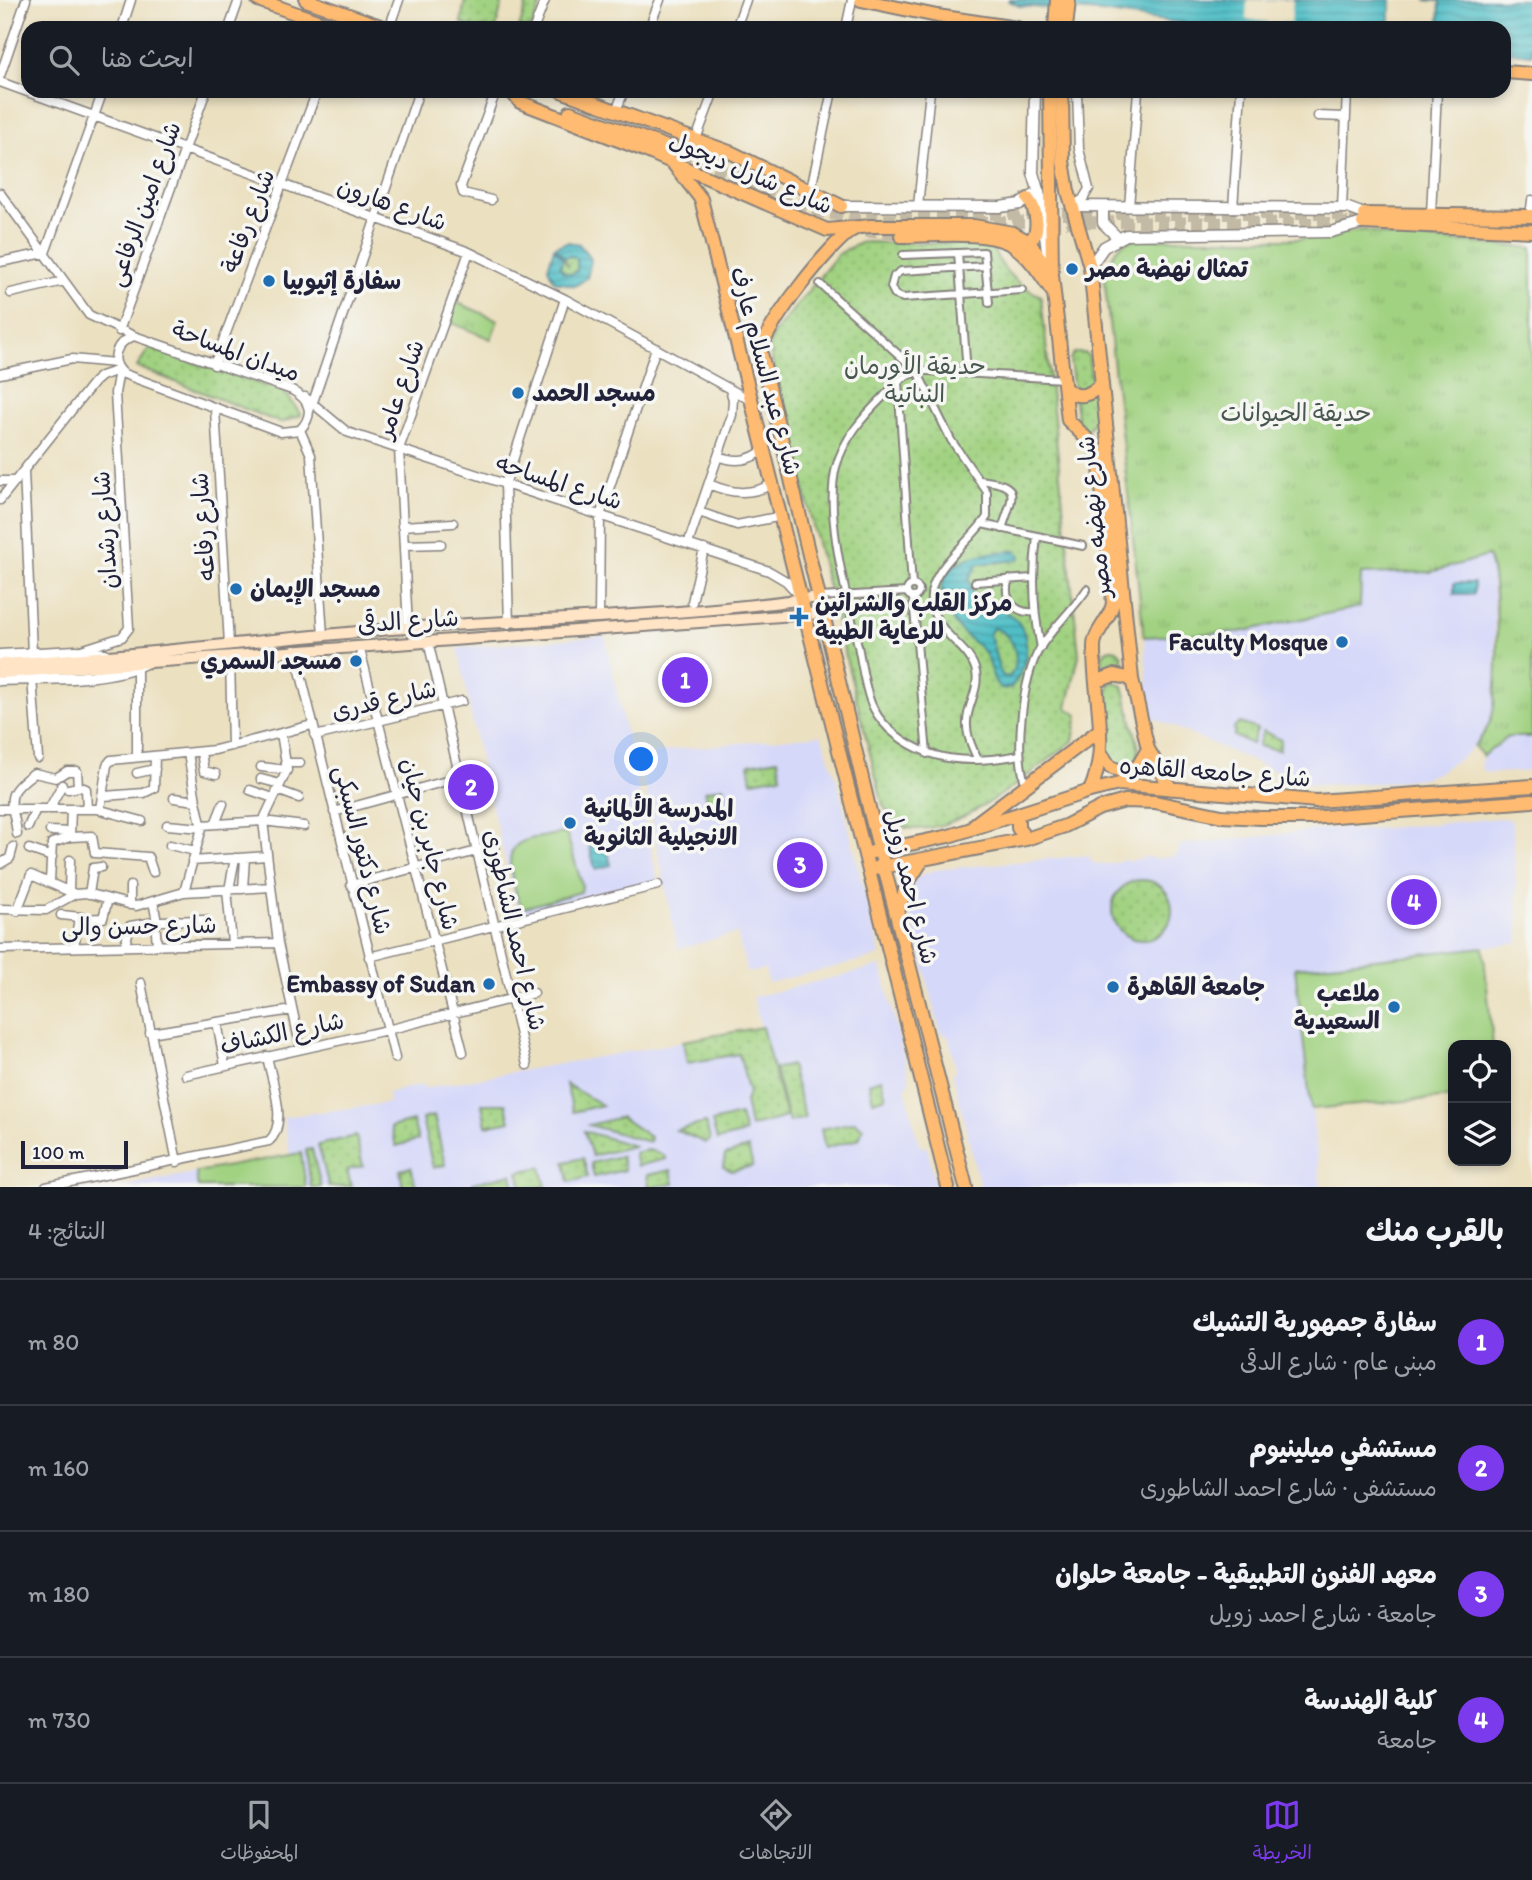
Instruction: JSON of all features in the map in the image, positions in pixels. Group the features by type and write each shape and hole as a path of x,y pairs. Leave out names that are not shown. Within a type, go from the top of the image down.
{"main road":[{"path":"258,0 317,21"},
{"path":"306,0 324,3 369,21"},
{"path":"861,0 933,21"},
{"path":"1056,21 1057,0"},
{"path":"1067,21 1069,0"},
{"path":"1511,72 1532,74"},
{"name":"شارع شارل ديجول","path":"529,98 677,157 827,230 988,228 1013,233 1029,242"},
{"name":"شارع شارل ديجول","path":"580,98 696,139 811,189 841,206"},
{"path":"1051,98 1055,151"},
{"path":"1055,151 1061,98"},
{"name":"شارع نهضه مصر","path":"1055,151 1082,233 1090,267 1132,679 1148,749 1171,789"},
{"name":"شارع نهضه مصر","path":"1055,151 1052,275 1068,420 1093,445 1099,457 1114,603 1109,619 1094,643 1101,753 1090,790"},
{"name":"شارع عبد السلام عارف","path":"677,157 701,200 802,599"},
{"path":"1034,196 1036,227 1035,236 1029,242 1052,275"},
{"path":"1364,218 1431,214 1531,216"},
{"path":"1364,218 1532,231"},
{"name":"شارع عبد السلام عارف","path":"818,597 769,397 761,353 764,337 837,240 854,229"},
{"path":"901,236 998,238 1013,245 1032,263 1054,294"},
{"path":"1064,384 1073,394 1085,395 1101,384"},
{"path":"752,401 769,397"},
{"name":"شارع الدقى","path":"78,660 229,643 408,628 599,617 818,597"},
{"name":"شارع احمد زويل","path":"818,597 966,1187"},
{"name":"شارع احمد زويل","path":"802,599 863,854 948,1187"},
{"name":"شارع الدقى","path":"149,662 822,613"},
{"path":"0,673 78,660"},
{"path":"0,664 78,660 149,662"},
{"path":"1098,681 1115,675 1132,679"},
{"path":"965,831 1101,729"},
{"path":"1101,753 1111,767 1124,772 1138,766 1148,749"},
{"name":"شارع جامعه القاهره","path":"863,854 965,831 1090,790 1131,783 1316,801 1532,786"},
{"path":"1465,789 1465,805"},
{"name":"شارع جامعه القاهره","path":"867,870 1026,839 1065,826 1100,808 1125,801 1155,802 1222,816 1261,818 1321,817 1532,801"},
{"path":"1018,814 1018,828 1026,839"},
{"path":"897,916 906,884 923,859"},
{"path":"886,946 904,943"}],"street":[{"path":"0,76 26,0"},
{"path":"124,21 131,0"},
{"path":"232,21 239,0"},
{"path":"390,21 399,0"},
{"path":"537,21 545,0"},
{"path":"652,21 660,0"},
{"path":"738,21 746,0"},
{"path":"848,21 852,0"},
{"name":"شارع هارون","path":"0,82 21,90"},
{"name":"شارع هارون","path":"43,98 469,252 565,299 752,401"},
{"path":"45,253 101,98"},
{"name":"شارع امين الرفاعى","path":"119,331 203,98"},
{"name":"شارع رفاعة","path":"214,365 314,98"},
{"path":"312,405 417,98"},
{"path":"491,201 463,193 461,186 493,98"},
{"path":"616,111 621,98"},
{"path":"696,139 711,98"},
{"path":"811,189 830,98"},
{"path":"919,206 928,98"},
{"path":"1035,98 1034,196 1052,275"},
{"path":"1073,206 1083,200 1089,189 1079,149 1077,98"},
{"path":"1129,207 1137,98"},
{"path":"1233,208 1241,98"},
{"path":"1342,208 1346,98"},
{"path":"1431,214 1437,98"},
{"path":"1318,116 1344,117"},
{"path":"0,193 89,315 134,336"},
{"path":"841,206 1000,207 1034,196"},
{"path":"1531,216 1532,200"},
{"path":"1073,206 1342,208 1364,218"},
{"path":"1102,207 1103,223 1117,237"},
{"path":"1090,267 1104,247 1117,237 1331,232 1364,218"},
{"name":"شارع عامر","path":"408,628 399,449 469,252"},
{"path":"903,255 984,252 989,303"},
{"path":"0,262 45,253"},
{"path":"958,253 967,373"},
{"path":"986,266 901,271 894,276 891,283 893,291 903,298 1022,290"},
{"path":"11,293 64,281"},
{"path":"821,284 917,371 946,432 980,480 989,500 987,517 947,562 932,587 933,611 937,622 968,655 976,670 976,687 967,725 978,760"},
{"path":"509,624 505,485 565,299"},
{"name":"ميدان المساحة","path":"117,366 119,345 134,336 305,397 310,415 300,430"},
{"path":"599,617 600,516 656,348"},
{"path":"0,374 72,359 117,366 215,409 281,432 300,430 311,455 323,636"},
{"path":"0,500 93,382 117,366"},
{"name":"شارع رشدان","path":"78,660 122,638 129,628 115,394 117,366"},
{"path":"1020,755 952,760 927,754 897,735 876,712 868,693 846,595 832,505 836,468 844,445 858,424 898,382 917,371 967,373 1064,384"},
{"path":"898,382 912,585 907,592"},
{"path":"688,544 734,407 728,387"},
{"name":"شارع المساحه","path":"305,397 347,432 775,574 791,585 802,599"},
{"name":"شارع رفاعه","path":"215,409 229,643"},
{"path":"718,456 739,461 754,458 765,449"},
{"path":"24,470 32,653"},
{"path":"980,480 1005,483 1010,488 1011,500 1002,528"},
{"path":"0,481 16,481"},
{"path":"709,484 726,491 749,492 774,483"},
{"path":"699,512 737,525 782,516"},
{"path":"402,526 453,523"},
{"path":"982,524 1083,546"},
{"path":"1037,536 1033,578 1034,612 1041,648"},
{"path":"404,545 441,544"},
{"path":"692,603 704,550"},
{"path":"975,582 1033,578"},
{"path":"1009,579 1005,590 1007,598 1021,611 1034,612"},
{"path":"912,585 920,590 932,587"},
{"path":"1026,786 1020,755 1029,679 1041,648 1087,589"},
{"path":"913,598 918,596 920,590"},
{"path":"818,597 907,592 913,598 927,754"},
{"name":"شارع احمد الشاطورى","path":"428,641 527,1065"},
{"name":"شارع جابر بن حيان","path":"359,646 463,1052"},
{"name":"شارع دكتور السبكى","path":"295,650 395,1058"},
{"path":"0,655 32,653 78,660"},
{"path":"230,656 232,746"},
{"name":"شارع الدقى","path":"0,680 93,675 137,667 149,662"},
{"path":"137,667 137,757"},
{"path":"32,678 38,758"},
{"name":"شارع قدرى","path":"316,736 462,701"},
{"path":"97,809 102,807 108,761 201,752 313,725"},
{"path":"281,733 287,767 263,821 278,943 301,1049"},
{"path":"201,752 204,771 216,774"},
{"path":"184,892 202,827 188,753"},
{"path":"104,796 144,793 152,782 155,756"},
{"path":"261,768 287,767 300,763"},
{"path":"136,773 155,769"},
{"path":"17,835 8,821 5,809 14,789 34,773 56,778 67,771 77,771 79,787"},
{"path":"334,811 479,772"},
{"path":"261,779 276,791"},
{"path":"49,809 65,787 86,789 87,809"},
{"path":"250,790 276,791 299,798"},
{"path":"174,798 195,801"},
{"path":"215,824 223,804"},
{"path":"5,809 97,809 113,816 142,821"},
{"path":"28,827 36,809"},
{"path":"70,835 71,809"},
{"path":"167,825 202,827 263,821 304,826"},
{"path":"50,831 92,836 94,851 148,857 153,863 153,872"},
{"path":"50,881 52,843 70,835"},
{"path":"170,845 195,851"},
{"path":"351,884 495,846"},
{"path":"0,864 10,858 13,848"},
{"path":"29,849 52,857"},
{"path":"192,861 267,856"},
{"path":"232,943 228,890 235,858"},
{"path":"243,889 245,858"},
{"path":"70,860 72,892"},
{"path":"89,894 93,868 101,867"},
{"path":"17,911 31,875 72,892 130,905 184,892 271,887"},
{"path":"369,957 658,885"},
{"path":"130,886 130,905"},
{"path":"0,909 46,910 72,892"},
{"path":"61,915 102,919 108,899"},
{"path":"153,901 157,944"},
{"path":"74,946 81,917"},
{"path":"125,945 129,927 156,922 206,920"},
{"name":"شارع حسن والى","path":"0,949 278,943"},
{"path":"141,983 177,1162"},
{"name":"شارع الكشاف","path":"186,1074 387,1030 534,993"},
{"path":"150,1033 292,1010"},
{"path":"217,1022 225,1066"},
{"path":"46,1187 260,1145 272,1138 278,1121 267,1056"}],"shaded area":[{"path":"1485,556 1490,560 1494,601 1496,673 1493,716 1480,738 1464,756 1435,774 1381,783 1316,785 1300,782 1154,718 1150,711 1144,637 1239,632 1360,607 1361,574 1431,572"},
{"name":"المدرسة الألمانية الانجيلية الثانوية","path":"605,636 658,882 524,916 518,910 481,764 458,648"},
{"path":"821,735 837,781 880,956 768,983 765,969 747,973 737,933 678,949 639,757 679,749"},
{"path":"1508,736 1532,737 1532,771 1483,771 1480,764 1483,756"},
{"path":"477,776 482,795 466,799 461,780"},
{"name":"جامعة القاهرة","path":"1502,818 1511,820 1513,828 1519,943 1295,968 1321,1187 980,1187 953,1074 956,1068 950,1043 948,1036 941,1033 908,907 915,880 921,875 935,870 1089,855 1091,861 1098,865 1150,856 1151,859 1171,857 1178,852 1180,845 1349,826 1350,831"},
{"path":"881,966 910,1082 905,1088 918,1142 921,1147 927,1147 936,1187 118,1187 290,1155 283,1117 389,1103 388,1093 423,1084 424,1088 761,1028 753,997"}],"green space":[{"path":"465,0 503,0 498,21 461,21"},
{"path":"528,0 542,0 534,21 521,21"},
{"name":"حديقة الحيوانات","path":"1365,230 1389,236 1532,248 1532,737 1508,737 1483,756 1474,746 1491,719 1497,663 1496,611 1488,556 1431,572 1361,574 1360,607 1239,632 1144,637 1105,286 1108,264 1121,245 1134,239 1298,239"},
{"name":"حديقة الأورمان النباتية","path":"862,242 991,244 1010,275 1041,296 1079,655 1067,708 1078,715 1073,741 989,803 940,826 917,829 896,824 883,805 834,611 836,595 828,587 769,347 772,336 838,254"},
{"path":"572,256 577,259 579,268 572,274 566,274 560,267 563,258 569,267 564,257"},
{"path":"451,300 498,320 491,339 444,320"},
{"path":"149,348 285,392 301,415 281,423 137,367"},
{"path":"1074,353 1085,353 1089,357 1095,418 1089,429 1082,430 1078,425 1070,359"},
{"path":"1112,649 1119,652 1122,659 1119,666 1112,669 1105,666 1102,659 1105,652"},
{"path":"1113,681 1123,686 1139,749 1137,759 1127,767 1114,764 1108,753 1108,687"},
{"path":"1240,723 1257,729 1252,744 1234,736 1234,728"},
{"path":"1263,731 1281,740 1279,750 1258,746"},
{"path":"778,759 781,776 752,781 749,764"},
{"path":"723,787 726,797 708,803 705,791"},
{"path":"563,833 567,835 582,885 581,892 523,908 512,877 511,853 515,846 522,842"},
{"path":"1142,880 1159,885 1167,893 1172,910 1167,927 1159,935 1142,940 1125,935 1117,927 1112,910 1117,893 1125,885"},
{"name":"ملاعب السعيدية","path":"1483,947 1492,1040 1448,1040 1448,1097 1311,1109 1295,968"},
{"path":"762,1027 786,1117 750,1127 745,1101 749,1093 739,1054 687,1063 683,1041"},
{"path":"791,1065 805,1118 789,1122 775,1069"},
{"path":"881,1079 886,1097 873,1101 869,1083"},
{"path":"566,1084 602,1105 573,1112"},
{"path":"482,1104 506,1104 510,1121 486,1126"},
{"path":"740,1115 745,1133 717,1140 712,1122"},
{"path":"434,1116 445,1165 433,1168 422,1119"},
{"path":"621,1117 650,1137 649,1142 589,1125"},
{"path":"413,1121 418,1140 396,1146 391,1127"},
{"path":"855,1122 863,1128 859,1139 825,1148 821,1129"},
{"path":"706,1123 710,1140 706,1143 676,1130"},
{"path":"584,1131 634,1146 592,1156"},
{"path":"356,1136 363,1166 347,1170 351,1186 329,1187 318,1145"},
{"path":"748,1148 753,1166 732,1171 723,1167 725,1155"},
{"path":"312,1149 321,1187 311,1187 306,1150"},
{"path":"648,1150 662,1154 666,1159 637,1166 634,1153"},
{"path":"301,1153 306,1187 198,1187 196,1172"},
{"path":"621,1156 624,1170 594,1177 591,1163"},
{"path":"583,1158 588,1177 569,1182 565,1162"},
{"path":"411,1167 416,1187 403,1187 400,1170"},
{"path":"541,1167 546,1187 522,1187 518,1172"},
{"path":"671,1170 674,1184 649,1187 647,1175"},
{"path":"512,1174 515,1187 474,1187 473,1183"}],"water":[{"path":"1008,0 1391,0 1390,21 1167,21 1102,12 1019,6"},
{"path":"1425,0 1532,0 1532,54 1511,52 1511,21 1439,21 1440,1"},
{"path":"567,242 579,244 591,259 587,278 575,286 554,281 548,268 554,248 563,258 560,267 563,272 572,274 577,271 577,259 572,256 564,257 555,247"},
{"path":"1017,551 1021,556 1017,560 978,564 969,578 973,594 985,603 1008,613 1022,629 1026,649 1022,670 1010,688 1003,689 993,678 984,652 956,625 945,605 942,589 945,576 953,567 981,555","holes":["993,628 1011,642 1016,656 1009,677 1003,676 1000,671 989,635"]},
{"path":"1454,583 1474,583 1474,594 1454,594"},
{"path":"605,840 611,865 595,869 589,844"}],"pier":[{"path":"1247,0 1293,0 1291,21 1246,19"}],"tunnel":[{"path":"681,152 817,211 852,218 909,220"},
{"path":"900,214 1364,214"},
{"path":"976,222 1360,223"},
{"path":"847,229 901,236"}],"place":[{"name":"تمثال نهضة مصر","path":"1072,269"},
{"name":"سفارة إثيوبيا","path":"269,281"},
{"name":"مسجد الحمد","path":"518,393"},
{"name":"مسجد الإيمان","path":"236,589"},
{"name":"مركز القلب والشرائين للرعاية الطبية","path":"799,617"},
{"name":"Faculty Mosque","path":"1342,642"},
{"name":"مسجد السمري","path":"356,661"},
{"name":"سفارة جمهورية التشيك","path":"685,680"},
{"name":"مستشفي ميلينيوم","path":"471,787"},
{"name":"المدرسة الألمانية الانجيلية الثانوية","path":"570,823"},
{"name":"معهد الفنون التطبيقية - جامعة حلوان","path":"800,865"},
{"name":"كلية الهندسة","path":"1414,902"},
{"name":"Embassy of Sudan","path":"489,984"},
{"name":"جامعة القاهرة","path":"1113,987"},
{"name":"ملاعب السعيدية","path":"1394,1007"}]}
